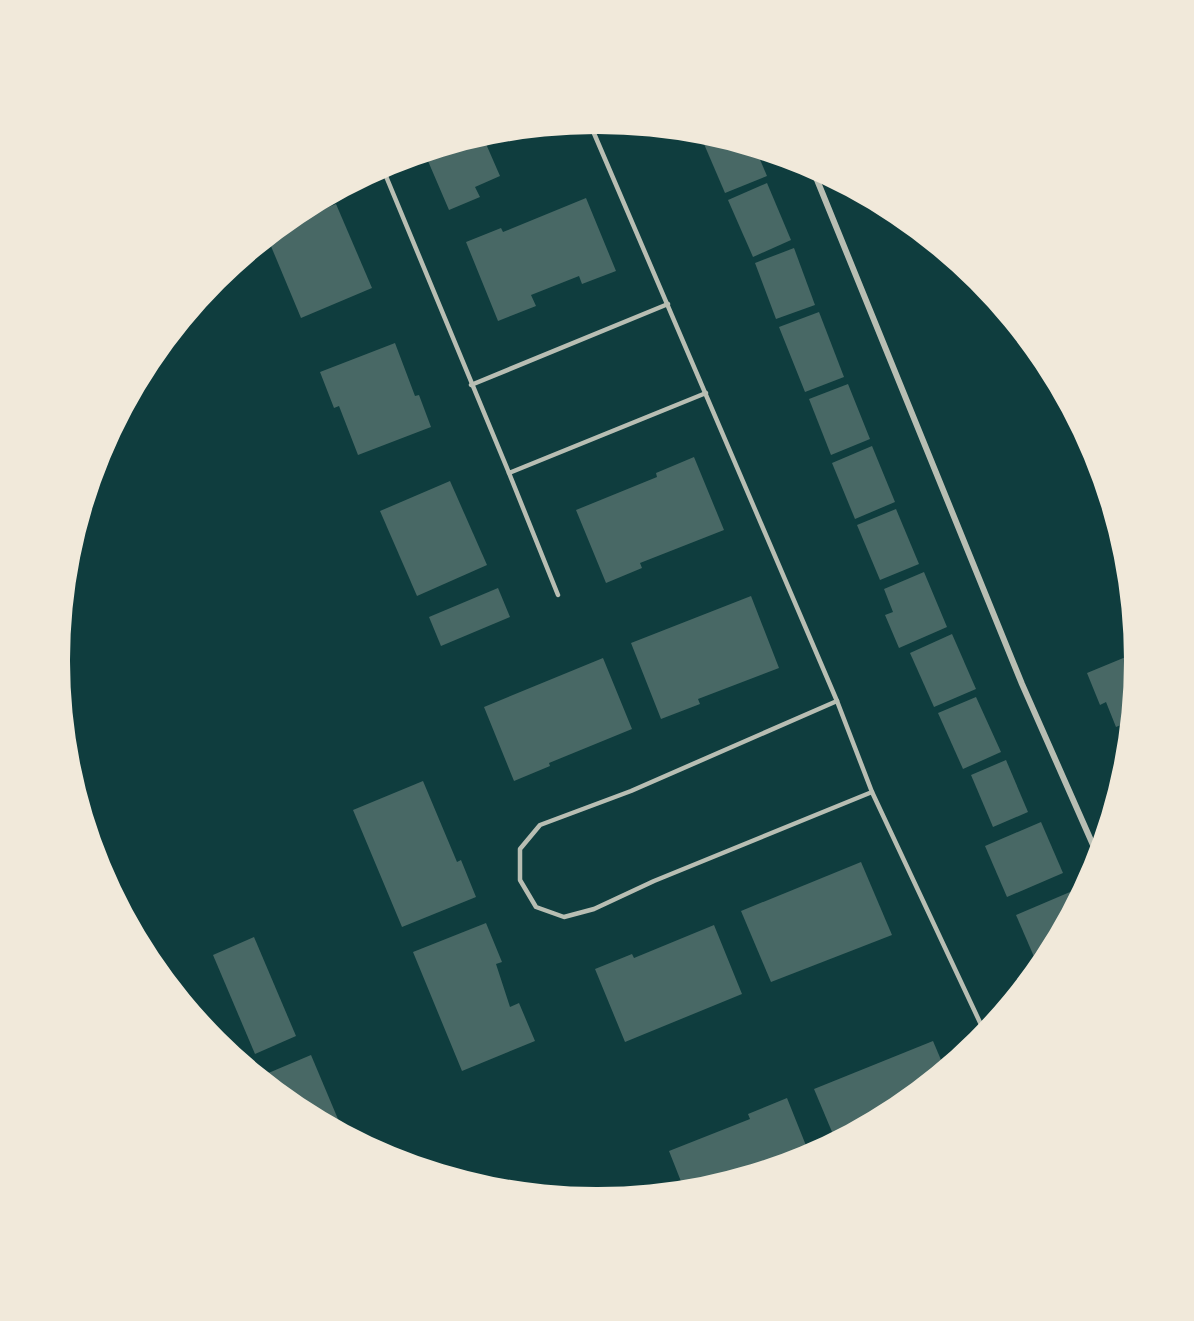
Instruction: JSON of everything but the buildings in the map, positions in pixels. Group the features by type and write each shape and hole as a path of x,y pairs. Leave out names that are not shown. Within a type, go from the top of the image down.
{"street":[{"path":"818,183 1017,673 1091,841"}],"lane":[{"path":"594,134 837,701 872,792 980,1022"},
{"path":"386,178 558,595"},
{"path":"471,385 668,304"},
{"path":"509,472 706,393"},
{"path":"837,701 631,791 540,825 520,849 520,880 536,907 564,917 594,909 654,881 872,792"}]}
